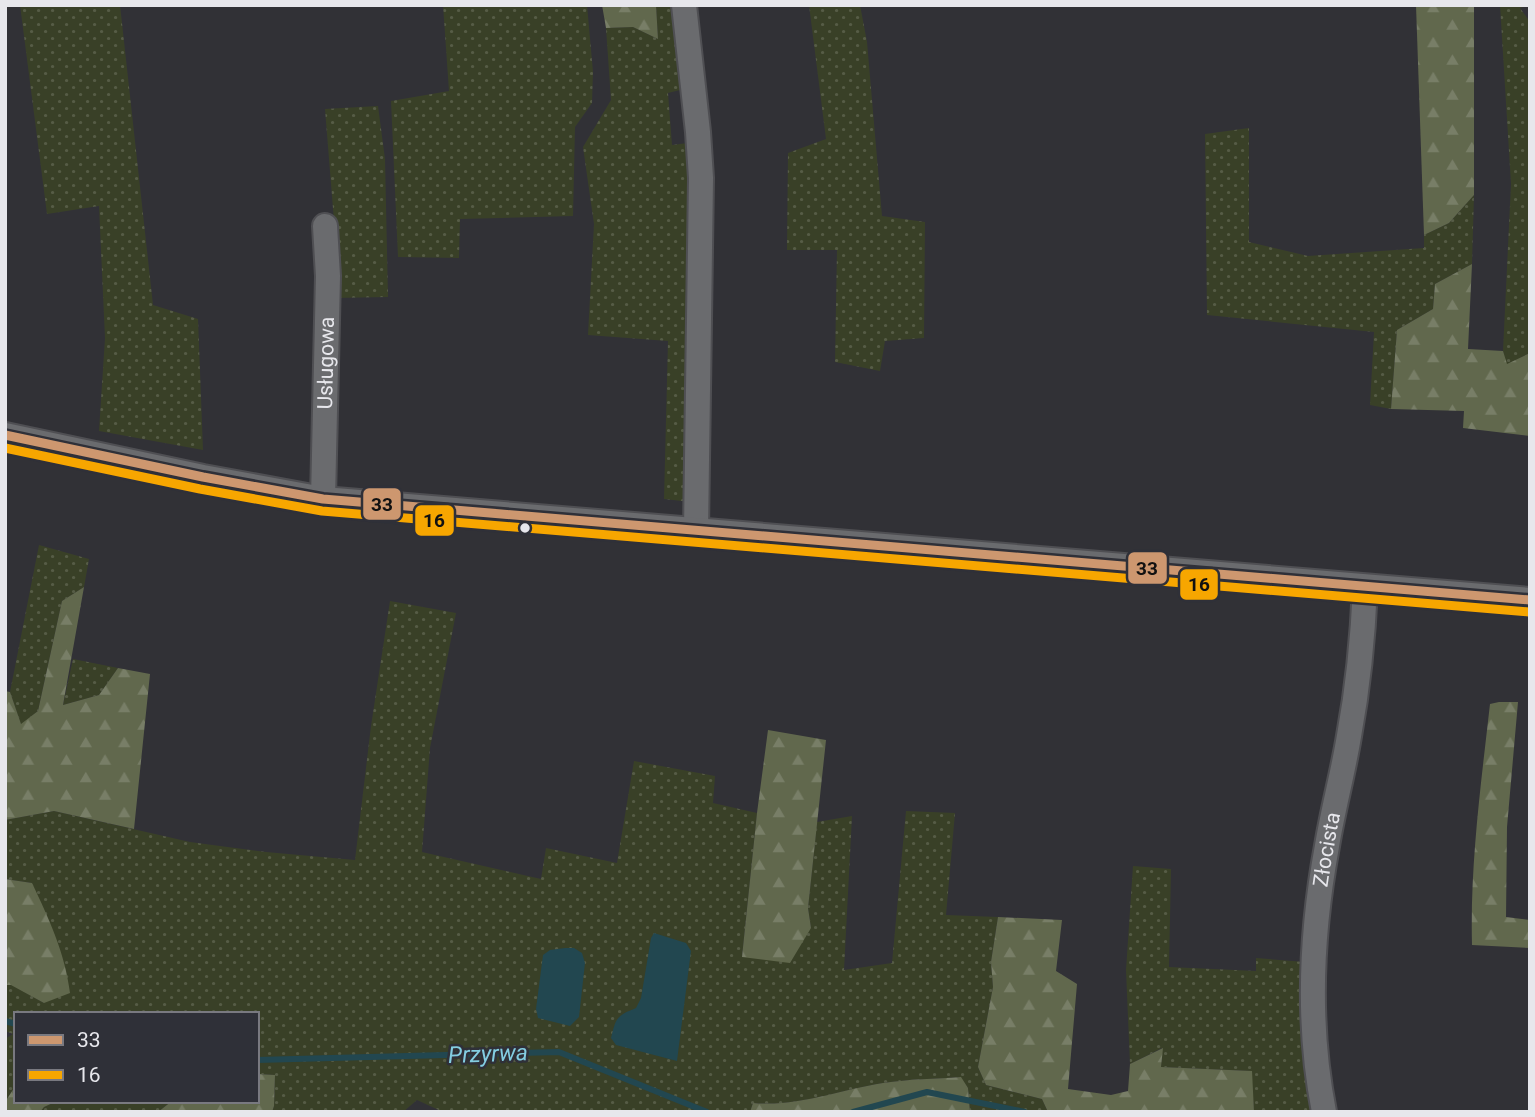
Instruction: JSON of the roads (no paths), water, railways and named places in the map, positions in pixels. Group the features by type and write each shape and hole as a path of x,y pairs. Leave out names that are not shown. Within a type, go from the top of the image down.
{"street":[{"path":"684,5 701,178 696,531"},
{"name":"Usługowa","path":"323,499 327,276 325,226"},
{"path":"5,435 203,477 323,499 1530,600"},
{"name":"Złocista","path":"1324,1112 1315,1064 1313,1025 1317,929 1326,847 1353,715 1365,587"}],"water":[{"path":"654,933 686,943 691,951 677,1061 616,1045 611,1038 618,1018 636,1008 641,998"},
{"path":"574,948 582,953 585,963 579,1017 570,1026 538,1018 536,1009 543,955 550,950"}],"waterway":[{"name":"Przyrwa","path":"5,1021 14,1023"},
{"name":"Przyrwa","path":"259,1060 559,1052 707,1112"},
{"name":"Przyrwa","path":"853,1112 927,1092 1025,1112"}]}
